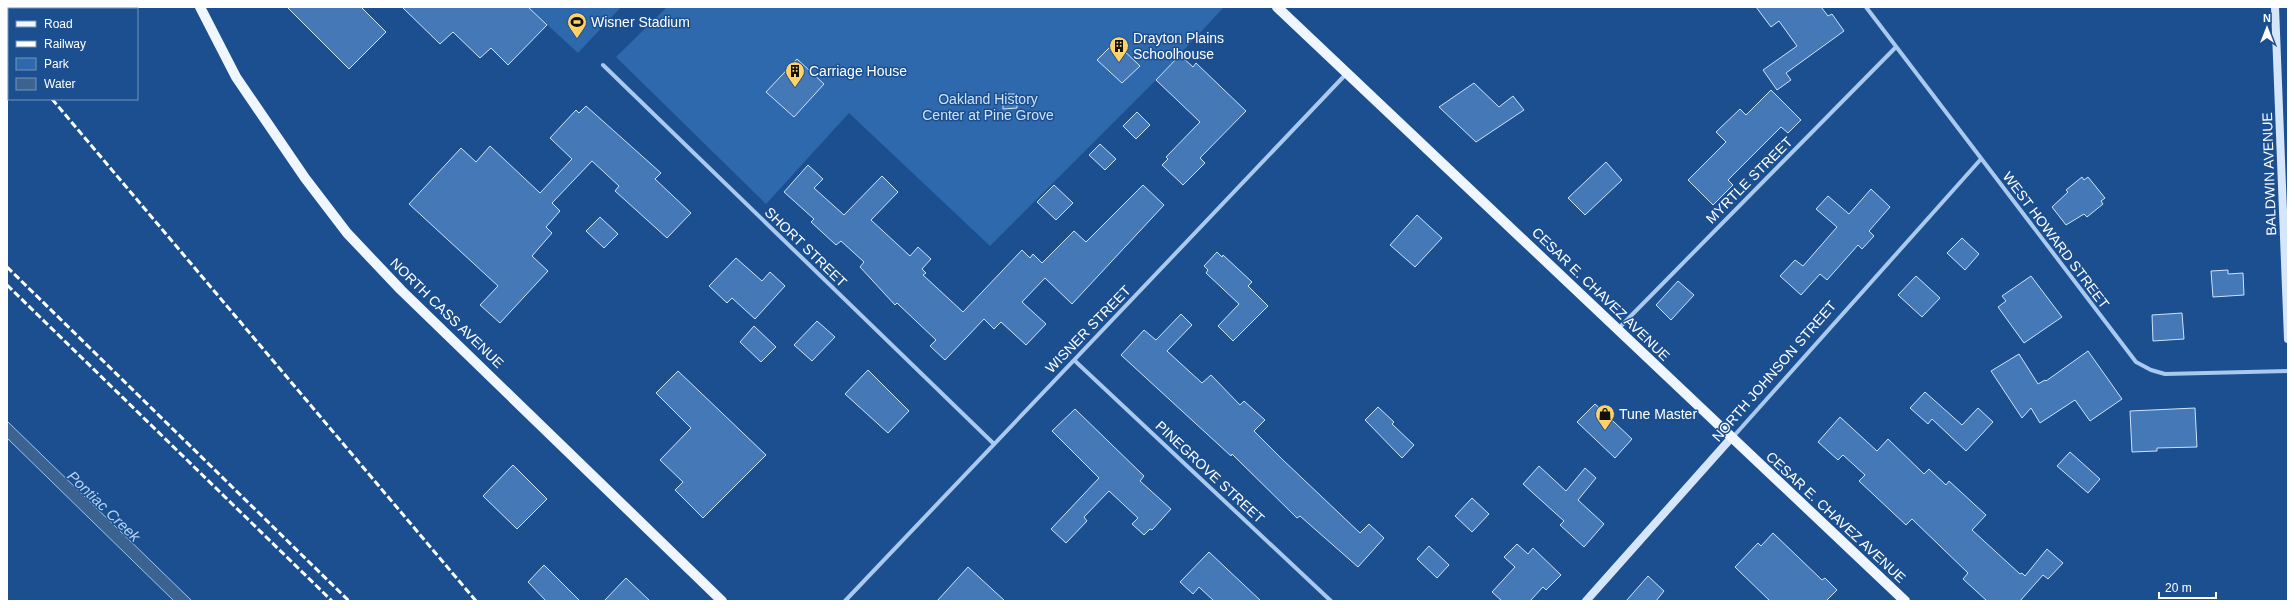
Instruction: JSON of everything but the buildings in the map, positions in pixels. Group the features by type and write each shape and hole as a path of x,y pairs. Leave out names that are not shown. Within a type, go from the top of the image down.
{"main road":[{"name":"NORTH CASS AVENUE","path":"200,7 240,83 309,184 347,233 402,290 722,601"},
{"name":"CESAR E. CHAVEZ AVENUE","path":"1277,7 1905,601"},
{"name":"BALDWIN AVENUE","path":"2275,7 2288,339"},
{"name":"NORTH JOHNSON STREET","path":"1586,601 1732,438"}],"street":[{"name":"WEST HOWARD STREET","path":"1866,7 2128,353 2141,365 2156,372 2165,374 2288,371"},
{"name":"MYRTLE STREET","path":"1618,329 1896,47"},
{"name":"SHORT STREET","path":"603,65 994,444"},
{"name":"WISNER STREET","path":"844,601 1347,73"},
{"name":"NORTH JOHNSON STREET","path":"1732,438 1981,160"},
{"name":"PINEGROVE STREET","path":"1074,360 1331,601"}],"green space":[{"name":"Wisner Stadium","path":"528,7 621,7 578,53"},
{"name":"Oakland History Center at Pine Grove","path":"667,7 1224,7 1156,80 990,246 849,113 766,204 616,57"}],"water":[{"path":"7,421 192,601 174,601 7,438"}],"railway":[{"path":"53,100 476,601"},
{"path":"7,267 349,601"},
{"path":"7,285 332,601"}],"place":[{"name":"Wisner Stadium","path":"577,39"},
{"name":"Drayton Plains Schoolhouse","path":"1119,63"},
{"name":"Carriage House","path":"795,88"},
{"name":"Tune Master","path":"1605,431"}],"water label":[{"name":"Pontiac Creek","path":"104,506"}]}
